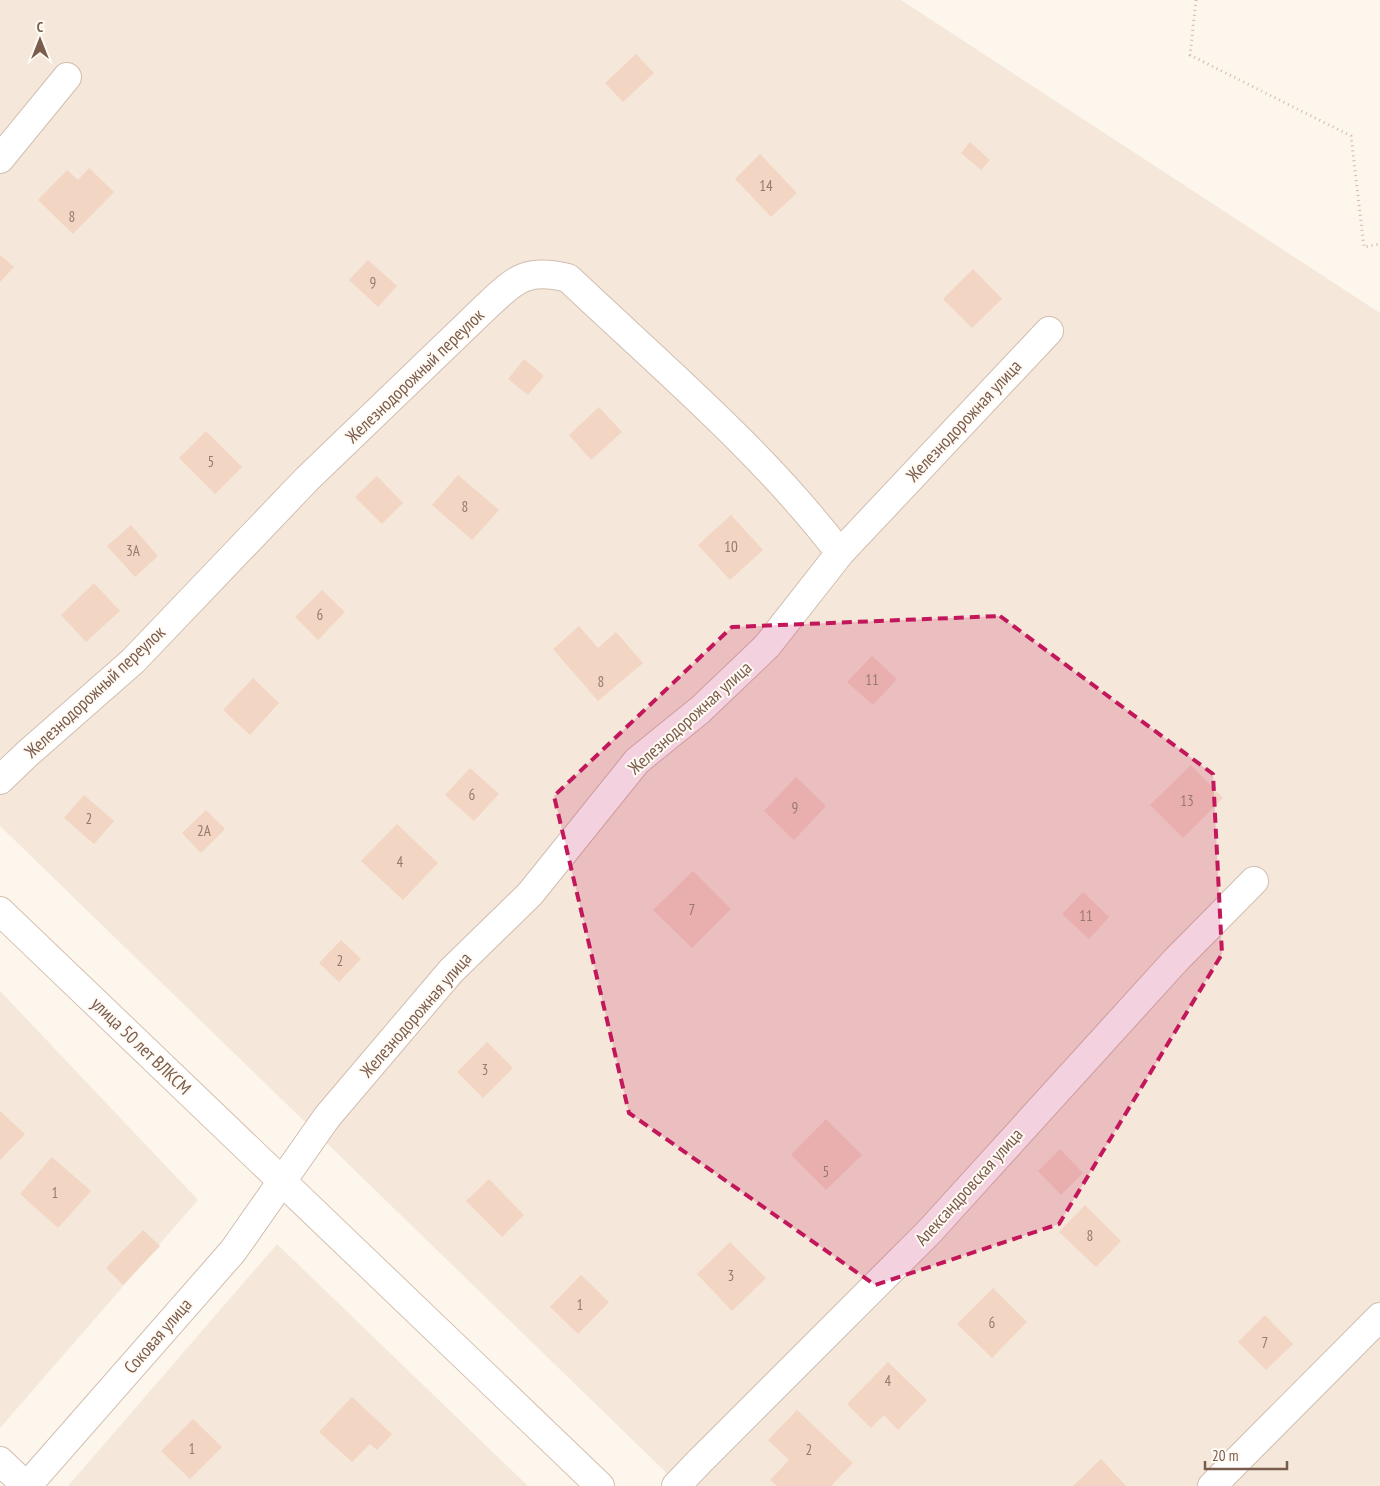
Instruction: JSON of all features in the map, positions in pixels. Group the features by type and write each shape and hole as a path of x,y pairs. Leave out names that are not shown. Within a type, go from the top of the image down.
{"street":[{"path":"0,159 67,77"},
{"name":"Железнодорожный переулок","path":"0,780 133,661 308,479 510,284 534,273 568,278 739,440 820,527 840,553"},
{"name":"Железнодорожная улица","path":"281,1181 327,1117 451,971 530,894 638,761 700,710 767,646 840,553 1049,331"},
{"name":"Александровская улица","path":"676,1486 930,1232 1175,961 1254,881"},
{"name":"улица 50 лет ВЛКСМ","path":"0,912 600,1486"},
{"name":"Соковая улица","path":"27,1486 233,1251 281,1181"},
{"path":"1212,1486 1380,1317"},
{"path":"0,1461 27,1486"}],"path":[{"path":"1196,0 1190,55 1351,136 1364,247 1380,244"}],"highlighted area":[{"path":"1000,616 1213,774 1222,954 1059,1224 875,1285 629,1113 554,796 732,627"}],"shaded area":[{"path":"0,0 901,0 1380,313 1380,1486 680,1486 0,826"},
{"path":"0,991 198,1200 0,1428"},
{"path":"277,1244 528,1486 68,1486"}],"building":[{"path":"636,54 654,73 623,102 605,83"},
{"path":"970,142 990,160 981,170 961,153"},
{"path":"760,154 797,193 771,217 735,179"},
{"path":"89,168 114,192 73,234 38,200 67,170 78,180"},
{"path":"0,255 14,267 0,282"},
{"path":"368,260 397,286 378,307 349,280"},
{"path":"973,269 1002,299 972,328 943,299"},
{"path":"524,359 544,376 528,395 508,379"},
{"path":"599,407 622,432 591,460 569,435"},
{"path":"206,431 242,467 215,494 179,458"},
{"path":"458,475 499,510 472,540 432,505"},
{"path":"377,476 403,503 382,524 355,497"},
{"path":"731,515 763,550 730,580 698,545"},
{"path":"131,525 158,556 135,577 107,546"},
{"path":"94,583 120,611 86,642 61,615"},
{"path":"322,590 345,612 318,640 295,617"},
{"path":"579,626 598,648 616,632 643,663 598,701 553,649"},
{"path":"872,656 897,679 873,705 847,682"},
{"path":"253,678 279,703 250,735 223,710"},
{"path":"1191,765 1223,798 1183,838 1150,805"},
{"path":"470,768 499,794 474,821 445,795"},
{"path":"796,777 826,806 794,840 764,811"},
{"path":"84,795 114,821 94,844 64,818"},
{"path":"206,810 225,829 201,853 182,833"},
{"path":"397,824 438,863 403,900 361,861"},
{"path":"693,871 731,909 692,948 653,910"},
{"path":"1083,892 1109,917 1089,939 1062,914"},
{"path":"341,940 361,959 339,982 319,963"},
{"path":"487,1042 513,1068 483,1098 457,1072"},
{"path":"0,1111 25,1134 0,1160"},
{"path":"826,1119 862,1155 826,1190 791,1155"},
{"path":"1060,1149 1083,1173 1061,1195 1038,1171"},
{"path":"52,1157 91,1191 58,1228 20,1194"},
{"path":"489,1179 524,1215 502,1237 466,1201"},
{"path":"1085,1205 1121,1241 1096,1267 1059,1232"},
{"path":"143,1230 160,1246 123,1285 106,1268"},
{"path":"730,1242 766,1278 732,1311 697,1274"},
{"path":"581,1275 609,1302 578,1334 550,1307"},
{"path":"993,1288 1027,1322 992,1358 957,1324"},
{"path":"1265,1315 1293,1344 1266,1370 1238,1342"},
{"path":"888,1362 927,1400 898,1430 884,1415 871,1428 847,1404"},
{"path":"352,1397 392,1434 377,1450 370,1444 352,1462 319,1432"},
{"path":"797,1410 853,1463 831,1486 777,1486 770,1480 789,1460 768,1440"},
{"path":"193,1419 222,1447 190,1479 161,1451"},
{"path":"1101,1459 1126,1486 1073,1486"}]}
